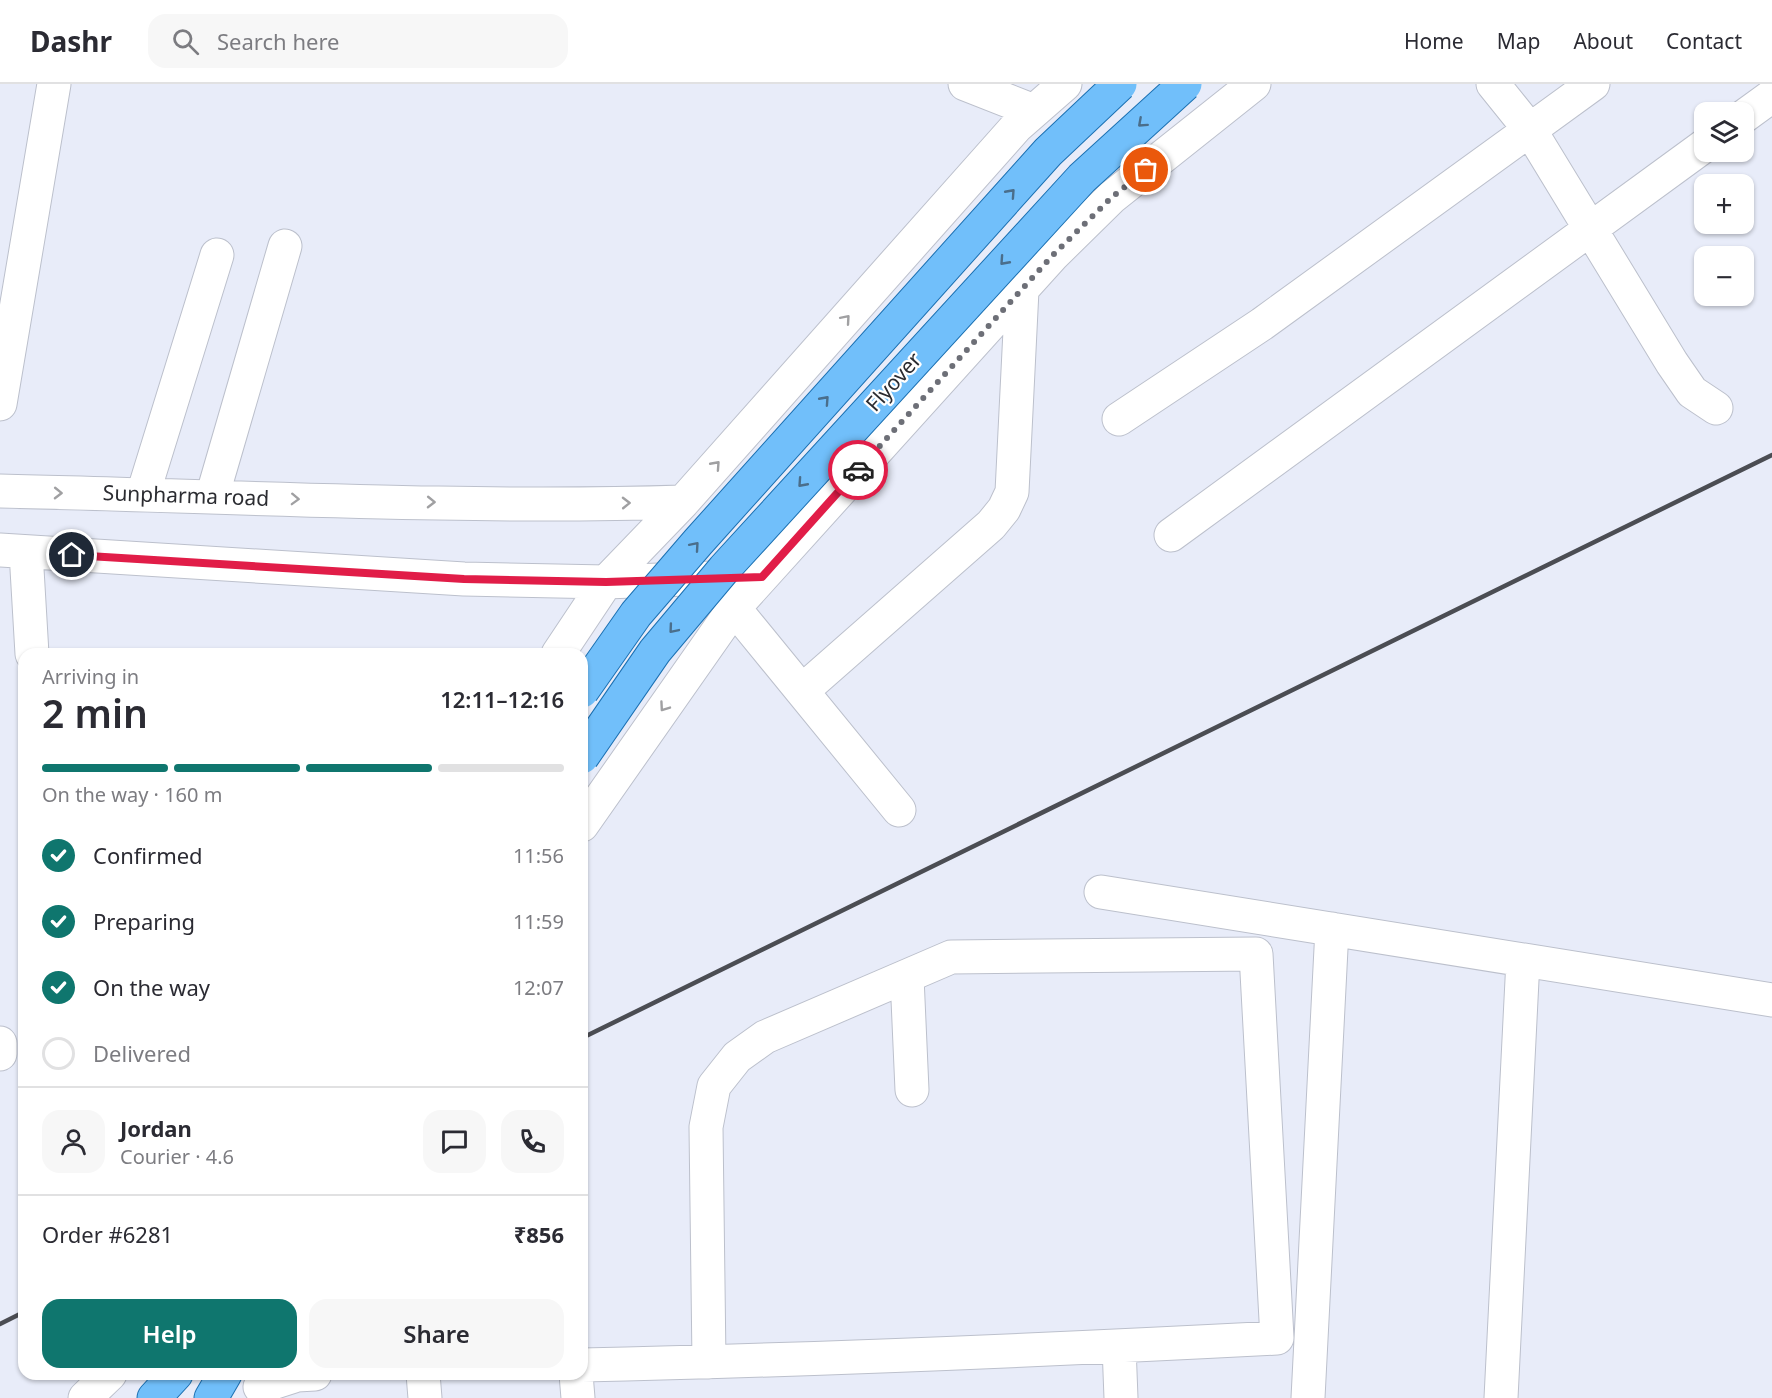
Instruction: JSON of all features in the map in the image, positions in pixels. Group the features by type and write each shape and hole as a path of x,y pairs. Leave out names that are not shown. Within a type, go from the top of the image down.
{"main road":[{"name":"Flyover","path":"588,682 636,614 698,542 1048,152 1120,84"},
{"name":"Flyover","path":"588,748 655,651 724,568 1037,225 1082,178 1185,84"},
{"path":"154,1398 170,1380"},
{"path":"211,1398 222,1380"}],"street":[{"path":"0,404 14,235 54,84"},
{"path":"965,84 1034,111"},
{"path":"562,648 606,582 683,502 1009,135 1065,84"},
{"path":"588,816 734,608 1053,255 1112,197 1254,84"},
{"path":"1493,84 1530,130 1672,363 1692,392 1716,408"},
{"path":"1119,419 1263,324 1593,84"},
{"path":"1171,535 1694,153"},
{"path":"212,497 285,246"},
{"path":"143,494 217,255"},
{"path":"802,691 992,525 1004,509 1012,492 1022,290"},
{"name":"Sunpharma road","path":"0,491 372,501 624,504 683,502"},
{"path":"31,648 13,551 464,579 606,582 762,577"},
{"path":"734,608 899,810"},
{"path":"1101,892 1772,1000"},
{"path":"1308,1398 1332,929"},
{"path":"588,1365 709,1362 1277,1338 1256,954 951,957 765,1037 738,1057 714,1086 706,1128 709,1362"},
{"path":"1501,1398 1523,960"},
{"path":"907,977 912,1090"},
{"path":"0,1042 0,1054"},
{"path":"1119,1346 1121,1398"},
{"path":"85,1398 104,1380"},
{"path":"259,1386 280,1380"},
{"path":"423,1380 424,1398"},
{"path":"576,1380 578,1398"}],"railway":[{"path":"588,1035 1772,455"},
{"path":"0,1324 18,1315"}],"way so far":[{"path":"858,470 1053,255 1112,197 1146,170"}],"route":[{"path":"72,555 464,579 606,582 762,577 858,470"}]}
